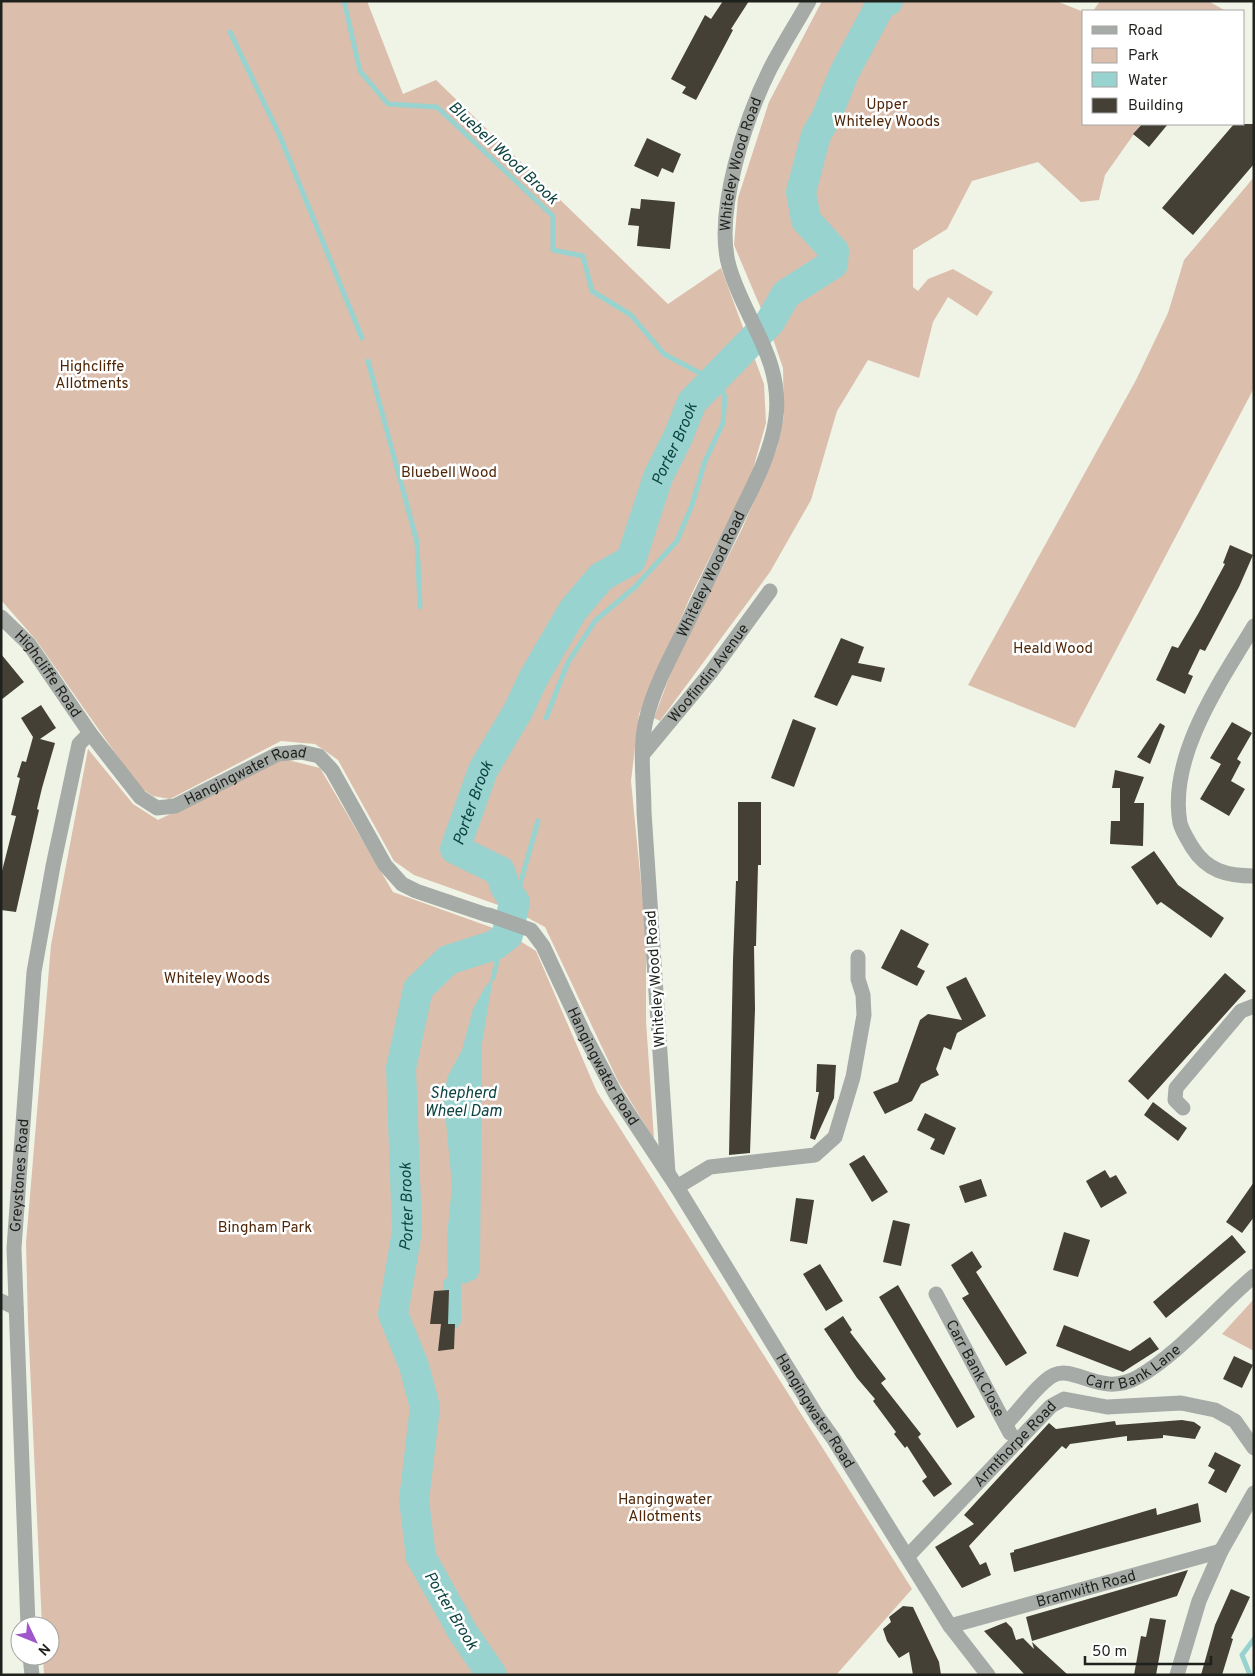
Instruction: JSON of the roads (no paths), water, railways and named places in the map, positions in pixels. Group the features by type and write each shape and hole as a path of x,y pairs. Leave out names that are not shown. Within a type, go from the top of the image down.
{"street":[{"name":"Whiteley Wood Road","path":"668,1173 646,831 643,754 645,722 652,698 767,454 776,417 775,379 770,358 728,265 724,228 732,177 770,70 809,1"},
{"name":"Woofindin Avenue","path":"643,754 711,672 770,591"},
{"name":"Highcliffe Road","path":"1,617 29,644 90,733"},
{"path":"1254,626 1198,725 1187,754 1179,805 1180,824 1187,838 1207,865 1222,874 1254,876"},
{"name":"Hangingwater Road","path":"90,733 140,797 157,808 175,806 278,754 301,752 319,756 332,770 385,865 402,884 416,891 531,930 543,946 556,970 584,1034 615,1093 677,1187 817,1416 908,1556 950,1626 988,1675"},
{"name":"Greystones Road","path":"28,1616 14,1248 34,972 53,866 79,744 90,733"},
{"path":"677,1187 710,1167 816,1155 835,1137 853,1078 858,1038 864,1015 863,995 858,979 858,957"},
{"path":"1183,1108 1175,1100 1176,1088 1240,1011 1254,1006"},
{"name":"Carr Bank Lane","path":"1006,1424 1041,1384 1054,1375 1066,1373 1111,1386 1126,1383 1139,1377 1181,1344 1254,1276"},
{"name":"Carr Bank Close","path":"936,1294 1015,1443"},
{"path":"1,1301 16,1308"},
{"name":"Armthorpe Road","path":"908,1556 1051,1406 1064,1399 1107,1407 1181,1403 1215,1410 1235,1421 1254,1448"},
{"path":"1177,1675 1199,1601 1221,1551 1254,1493"},
{"name":"Bramwith Road","path":"950,1626 1221,1551"}],"water":[{"name":"Shepherd Wheel Dam","path":"493,978 482,1043 480,1270 477,1278 467,1283 448,1285 447,1237 452,1185 444,1101 447,1078 462,1050 473,1009 485,987"}],"waterway":[{"name":"Bluebell Wood Brook","path":"344,1 360,71 388,104 437,107 553,216 553,250 583,256 592,291 631,315 664,354 713,380"},
{"name":"Porter Brook","path":"492,1675 462,1631 421,1557 414,1500 425,1407 414,1366 393,1314 407,1231 401,1068 418,989 448,960 495,945 508,935 515,902 505,887 500,871 455,849 483,770 518,711 534,677 573,610 601,577 631,560 658,477 678,437 692,402 770,322 786,294 833,264 834,251 806,220 801,192 816,135 826,118 845,71 881,4 888,1"},
{"path":"230,32 279,134 362,338"},
{"path":"368,361 417,542 420,607"},
{"path":"546,718 568,662 595,621 635,587 677,541 692,505 705,461 723,423 725,397 716,377"},
{"path":"515,902 538,821"},
{"path":"473,952 494,933 505,887"},
{"path":"493,978 502,940"},
{"path":"452,1285 452,1320"},
{"path":"1250,1675 1242,1655 1254,1639"}],"park label":[{"name":"Upper Whiteley Woods","path":"887,112"},
{"name":"Highcliffe Allotments","path":"92,374"},
{"name":"Bluebell Wood","path":"449,472"},
{"name":"Heald Wood","path":"1053,648"},
{"name":"Whiteley Woods","path":"217,978"},
{"name":"Bingham Park","path":"265,1227"},
{"name":"Hangingwater Allotments","path":"665,1508"}]}
